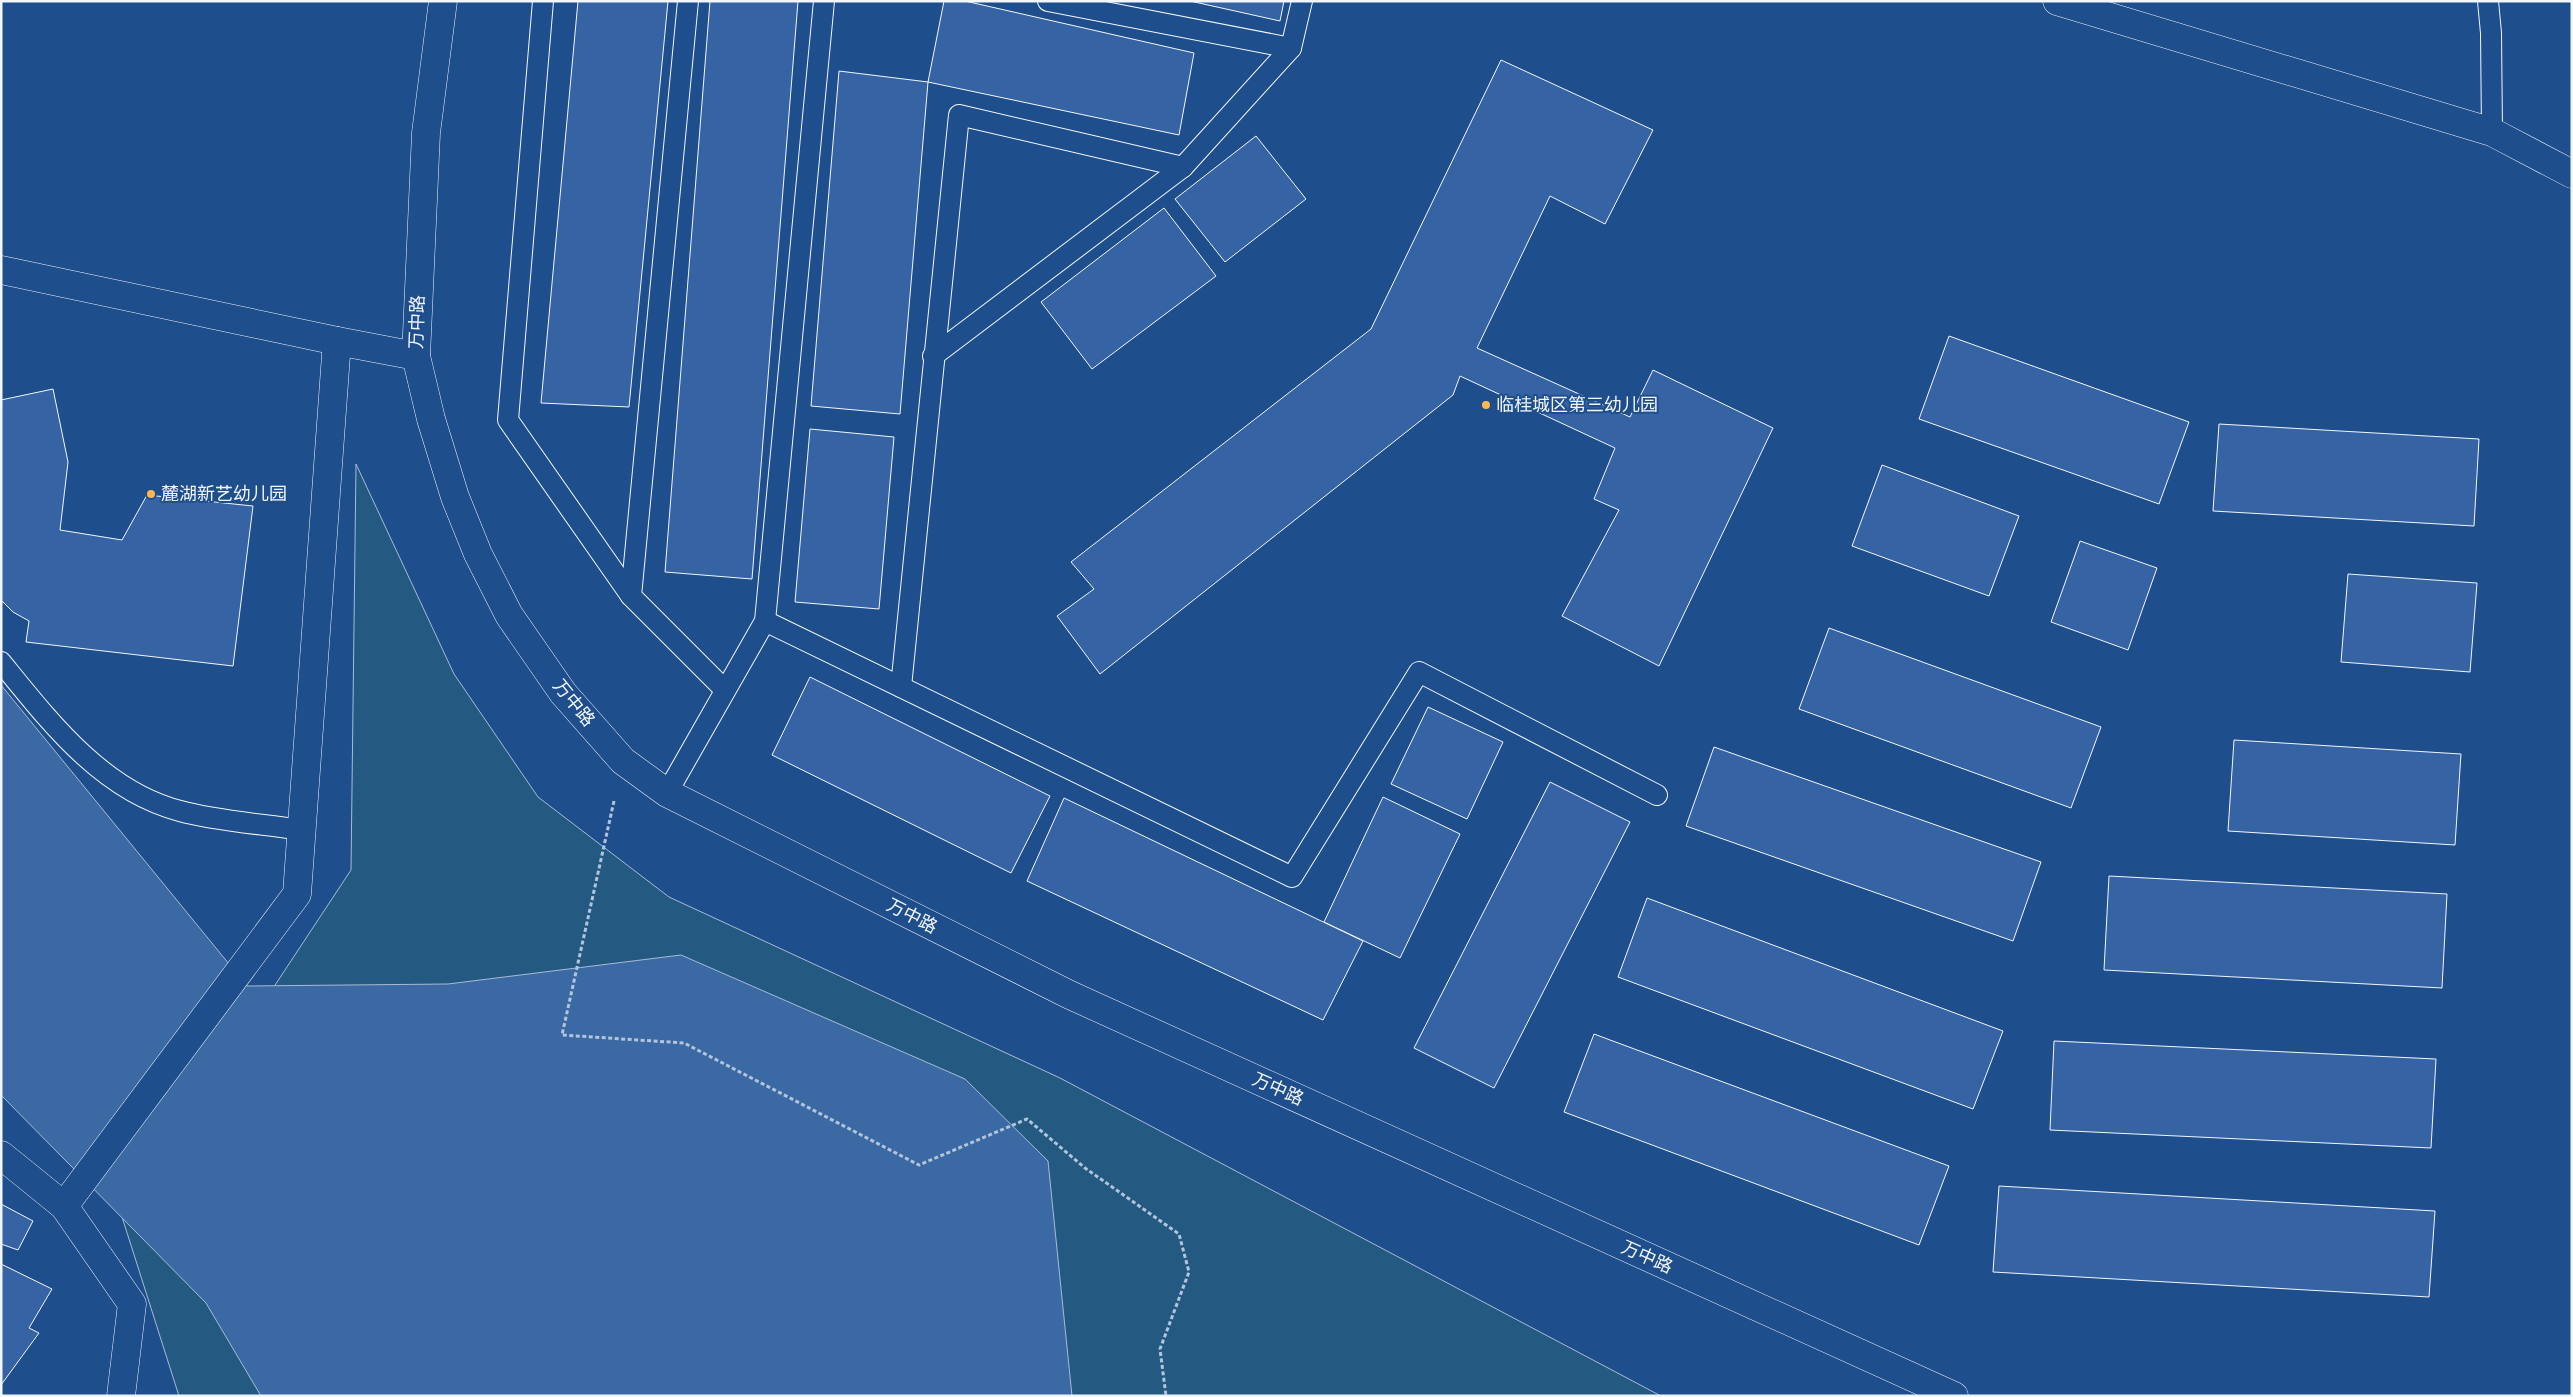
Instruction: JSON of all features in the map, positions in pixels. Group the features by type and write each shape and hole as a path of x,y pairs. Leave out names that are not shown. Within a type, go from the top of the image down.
{"street":[{"name":"万中路","path":"443,1 426,133 416,356 431,419 455,497 478,554 505,606 562,693 623,761 667,793 1070,994 1954,1396"},
{"path":"2057,1 2492,132 2572,174"},
{"path":"1,270 416,356"},
{"path":"64,1206 296,894 337,341"},
{"path":"1,1155 64,1206 132,1304 120,1396"}],"lane":[{"path":"543,1 508,420 631,596 726,690"},
{"path":"631,596 688,1"},
{"path":"667,793 765,622 824,1"},
{"path":"1048,1 1291,48"},
{"path":"933,356 1183,166 1291,48 1302,1"},
{"path":"2488,1 2491,33 2492,132"},
{"path":"901,687 933,356 959,115 1183,166"},
{"path":"765,622 1292,877 1419,672 1657,794"},
{"path":"1,662 51,724 93,764 143,797 180,812 301,830"}],"path":[{"path":"623,761 562,1035 684,1043 919,1165 1027,1119 1085,1168 1179,1234 1189,1272 1160,1349 1166,1396"}],"shaded area":[{"path":"356,464 454,674 538,797 669,897 1060,1078 1661,1396 179,1396 122,1217 351,870"},
{"path":"1,685 247,986 448,984 681,955 965,1079 1048,1161 1072,1396 261,1396 206,1303 1,1095"}],"building":[{"path":"578,1 668,1 629,407 541,403"},
{"path":"710,1 798,1 752,579 665,572"},
{"path":"944,1 965,1 1194,53 1179,135 928,82"},
{"path":"1190,1 1284,1 1280,21"},
{"path":"1501,60 1653,130 1605,224 1550,196 1477,348 1630,417 1653,370 1773,428 1659,666 1562,616 1619,510 1594,499 1615,448 1460,376 1453,395 1100,674 1057,616 1094,589 1071,562 1371,329"},
{"path":"839,71 928,82 900,414 811,406"},
{"path":"1256,136 1306,199 1225,262 1175,199"},
{"path":"1164,208 1216,276 1092,369 1041,302"},
{"path":"1949,336 2189,422 2159,504 1919,419"},
{"path":"53,389 68,462 60,530 122,540 147,495 253,506 233,666 26,642 29,621 13,612 1,600 1,400"},
{"path":"2219,424 2479,439 2474,526 2213,511"},
{"path":"810,429 894,437 879,609 795,602"},
{"path":"1882,465 2019,516 1989,596 1852,546"},
{"path":"2080,541 2157,568 2128,650 2051,622"},
{"path":"2348,574 2477,583 2470,672 2341,662"},
{"path":"1829,628 2101,727 2071,808 1799,709"},
{"path":"810,677 1050,796 1011,873 772,755"},
{"path":"1428,707 1503,742 1467,819 1391,784"},
{"path":"2234,740 2461,754 2455,845 2228,831"},
{"path":"1714,747 2041,862 2013,941 1686,826"},
{"path":"1550,782 1630,822 1494,1088 1414,1048"},
{"path":"1383,797 1460,834 1400,958 1324,922"},
{"path":"1064,798 1363,941 1323,1020 1027,881"},
{"path":"2109,876 2447,894 2442,988 2104,970"},
{"path":"1647,898 2003,1031 1973,1109 1618,977"},
{"path":"1594,1034 1949,1166 1919,1245 1564,1112"},
{"path":"2054,1041 2436,1059 2431,1148 2050,1130"},
{"path":"1999,1186 2435,1211 2429,1297 1993,1272"},
{"path":"1,1204 33,1221 18,1250 1,1244"},
{"path":"1,1264 52,1289 29,1328 39,1333 1,1385"}],"place":[{"name":"临桂城区第三幼儿园","path":"1486,405"},
{"name":"麓湖新艺幼儿园","path":"151,494"}]}
